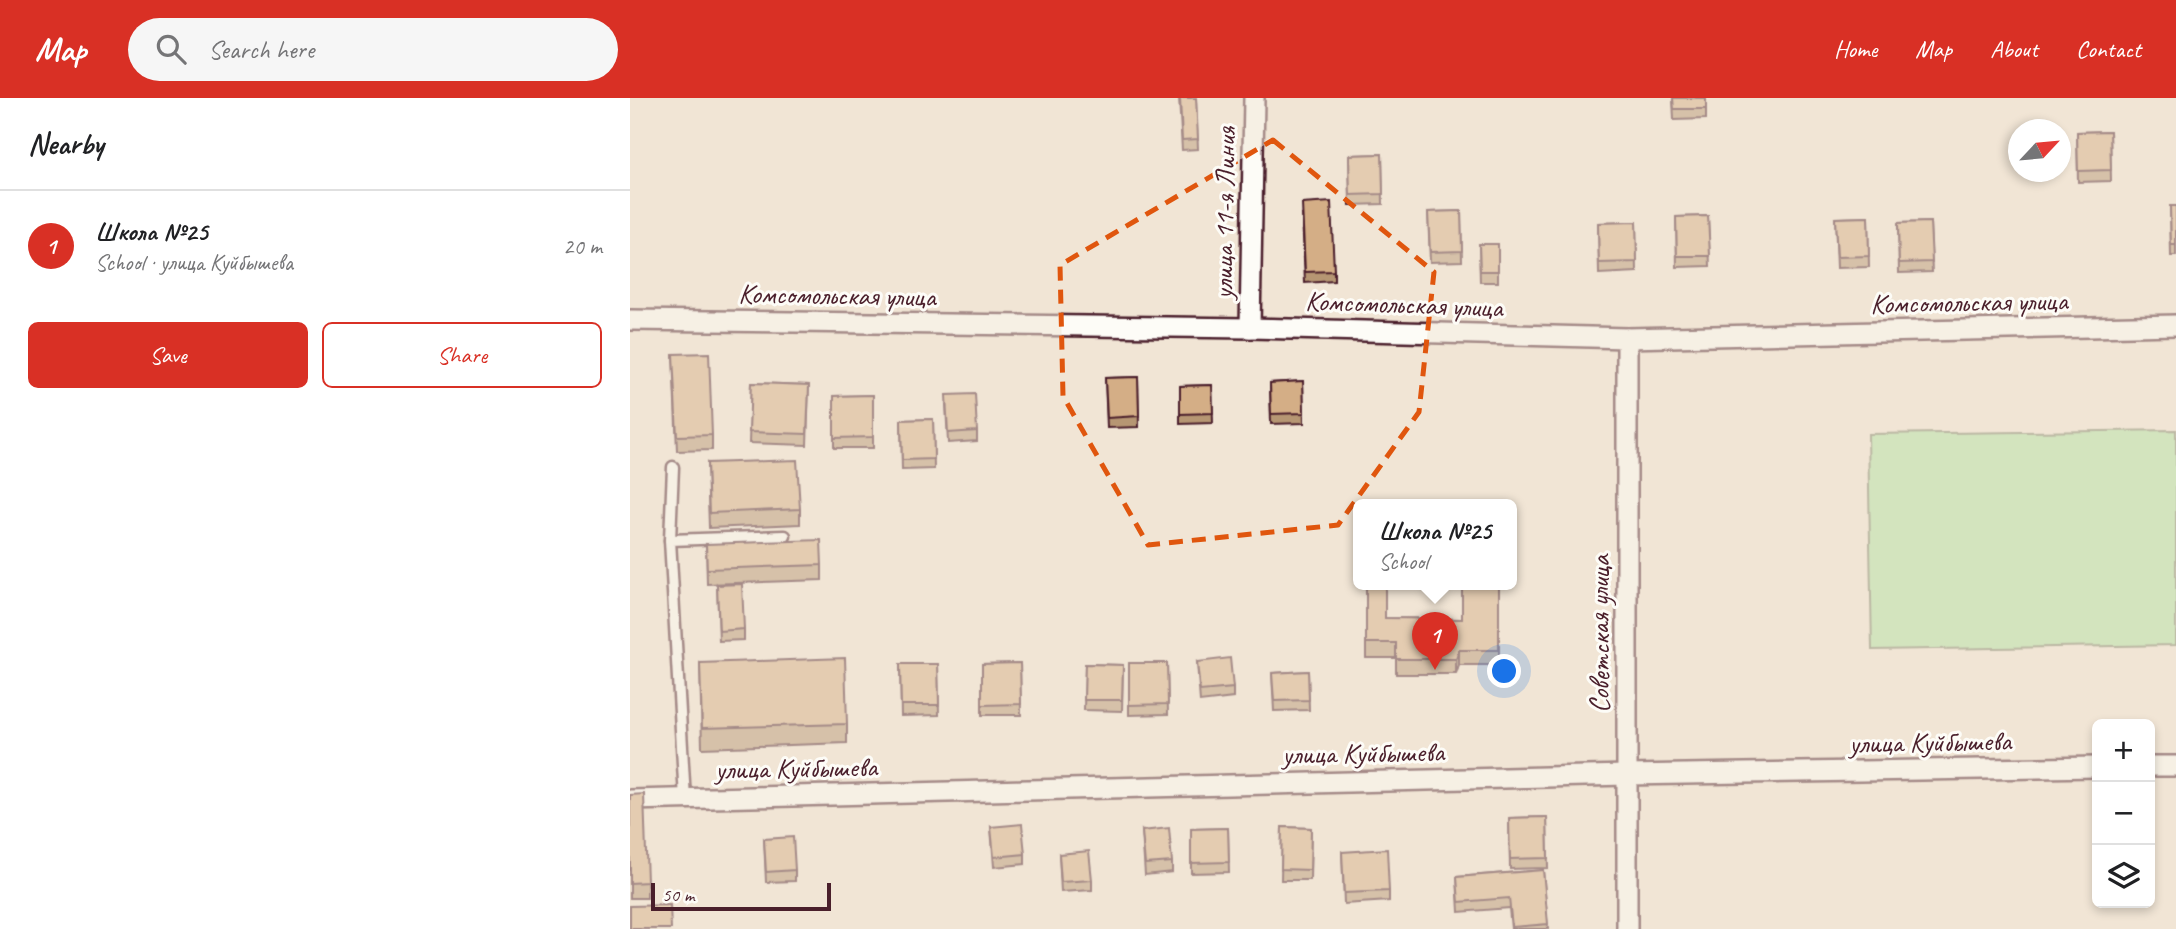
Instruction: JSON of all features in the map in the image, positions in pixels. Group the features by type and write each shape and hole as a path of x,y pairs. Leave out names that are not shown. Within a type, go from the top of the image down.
{"street":[{"name":"улица 11-я Линия","path":"1250,328 1254,98"},
{"name":"Комсомольская улица","path":"630,320 1250,328 1627,338 2176,325"},
{"name":"Советская улица","path":"1627,338 1627,929"},
{"path":"2155,766 2176,766"},
{"name":"улица Куйбышева","path":"630,800 1627,775 2092,767"}],"lane":[{"path":"673,467 670,540 685,799"},
{"path":"670,540 785,536"}],"highlighted area":[{"path":"1273,140 1434,272 1419,412 1338,525 1148,545 1063,396 1060,265"}],"green space":[{"path":"2176,430 2176,645 1872,650 1868,434"}],"building":[{"path":"1180,98 1196,98 1198,139 1182,140"},
{"path":"1673,98 1706,98 1706,109 1674,109"},
{"path":"2110,131 2111,170 2078,171 2077,132"},
{"path":"1382,154 1383,194 1350,195 1349,155"},
{"path":"1331,202 1334,271 1305,272 1302,204"},
{"path":"2170,206 2176,206 2176,245 2171,245"},
{"path":"1461,211 1462,251 1430,252 1428,212"},
{"path":"1708,216 1710,256 1677,256 1676,217"},
{"path":"1868,217 1869,256 1837,257 1835,218"},
{"path":"1636,222 1637,262 1599,263 1598,223"},
{"path":"1930,222 1932,262 1899,263 1898,223"},
{"path":"1479,244 1498,244 1498,271 1480,271"},
{"path":"709,353 712,435 677,436 673,354"},
{"path":"1138,377 1139,416 1107,418 1105,378"},
{"path":"1303,381 1304,413 1271,414 1270,383"},
{"path":"751,383 809,385 807,434 749,432"},
{"path":"1212,385 1213,413 1180,414 1180,386"},
{"path":"975,394 977,431 948,433 946,395"},
{"path":"873,395 873,437 834,438 834,396"},
{"path":"933,419 934,459 902,460 901,420"},
{"path":"797,460 800,509 709,513 707,463"},
{"path":"821,540 822,565 707,569 706,544"},
{"path":"742,584 744,629 719,631 717,585"},
{"path":"1366,590 1385,590 1385,618 1462,619 1462,590 1499,590 1499,650 1459,650 1456,659 1396,659 1396,643 1366,643"},
{"path":"845,658 847,724 702,728 700,663"},
{"path":"1230,658 1233,688 1200,691 1197,662"},
{"path":"1020,663 1021,704 982,705 982,664"},
{"path":"1129,663 1167,663 1168,704 1129,705"},
{"path":"900,664 938,664 939,705 901,705"},
{"path":"1085,664 1123,665 1122,700 1084,700"},
{"path":"1308,671 1309,700 1274,701 1272,673"},
{"path":"644,794 647,882 630,883 630,795"},
{"path":"1547,817 1548,858 1510,859 1509,818"},
{"path":"1022,824 1025,854 994,857 991,827"},
{"path":"1282,827 1311,828 1310,870 1281,869"},
{"path":"1169,828 1172,862 1145,864 1142,831"},
{"path":"1228,828 1229,862 1191,863 1191,829"},
{"path":"793,837 795,870 766,872 764,839"},
{"path":"1387,849 1389,891 1344,893 1342,852"},
{"path":"1089,851 1092,880 1061,882 1059,854"},
{"path":"1543,870 1548,924 1512,927 1509,898 1459,902 1457,877"},
{"path":"670,905 671,929 630,929 630,906"}],"place":[{"name":"Школа №25","path":"1435,670"}]}
